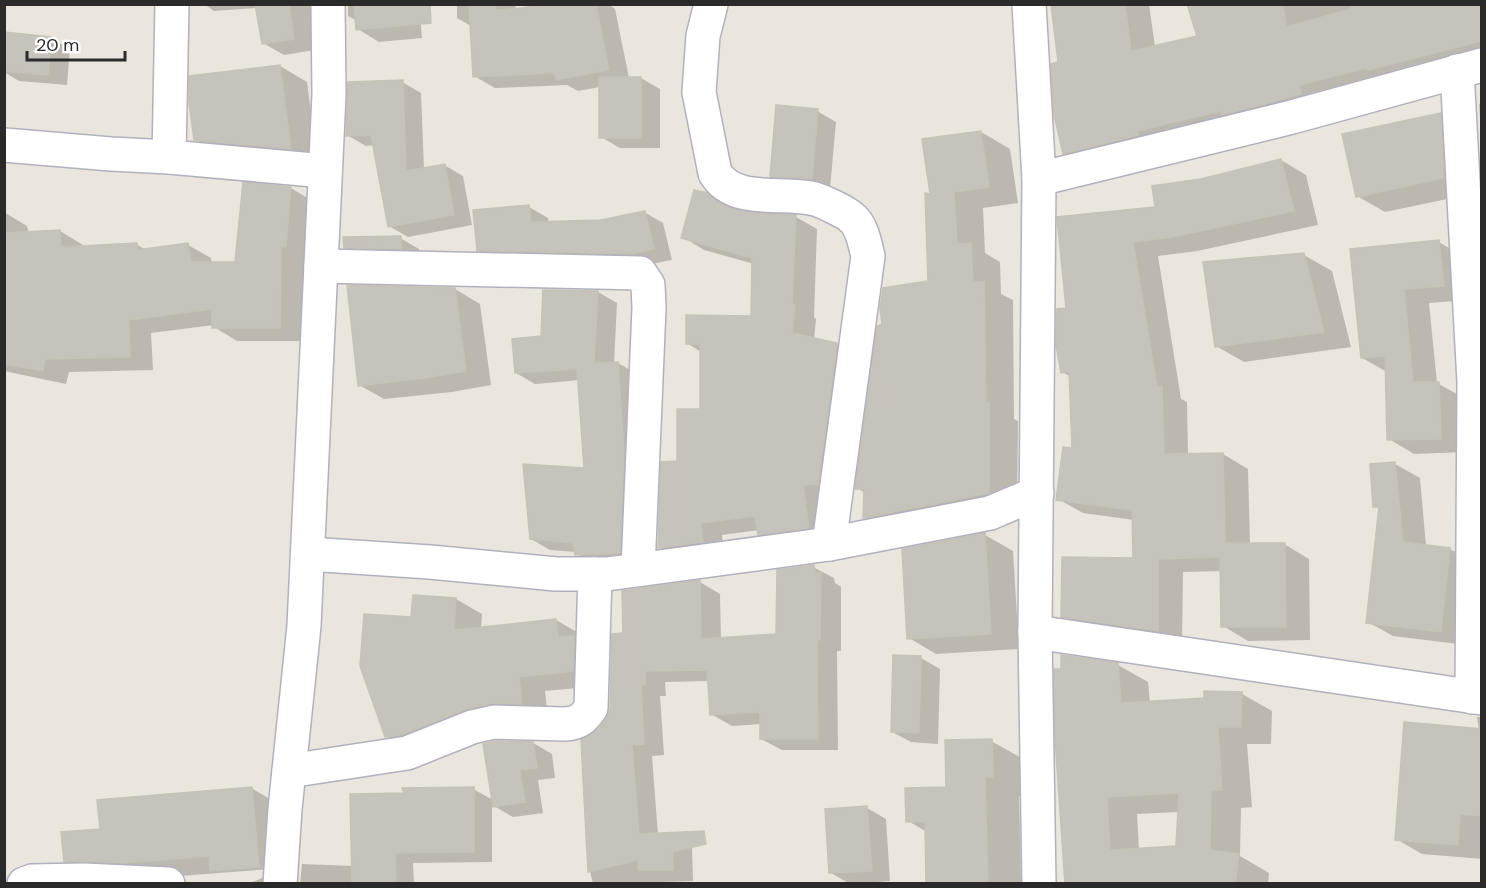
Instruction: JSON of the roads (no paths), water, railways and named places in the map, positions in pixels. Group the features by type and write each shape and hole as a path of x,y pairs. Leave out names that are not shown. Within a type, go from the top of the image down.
{"street":[{"path":"169,157 172,4"},
{"path":"280,884 304,626 308,554 329,95 328,4"},
{"path":"711,4 704,36 699,92 715,173 720,182 730,188 749,193 816,199 853,218 864,238 868,256 829,544"},
{"path":"1029,4 1039,179 1035,632 1039,884"},
{"path":"1035,632 1477,697 1469,68 1292,117 1039,179"},
{"path":"4,145 326,171"},
{"path":"321,266 640,273 648,285 649,308 638,569"},
{"path":"308,554 430,562 556,574 595,574 829,544 990,513 1037,493"},
{"path":"289,771 407,753 472,727 494,722 566,724 583,720 591,708 595,574"},
{"path":"24,884 32,881 84,880 168,884"}]}
